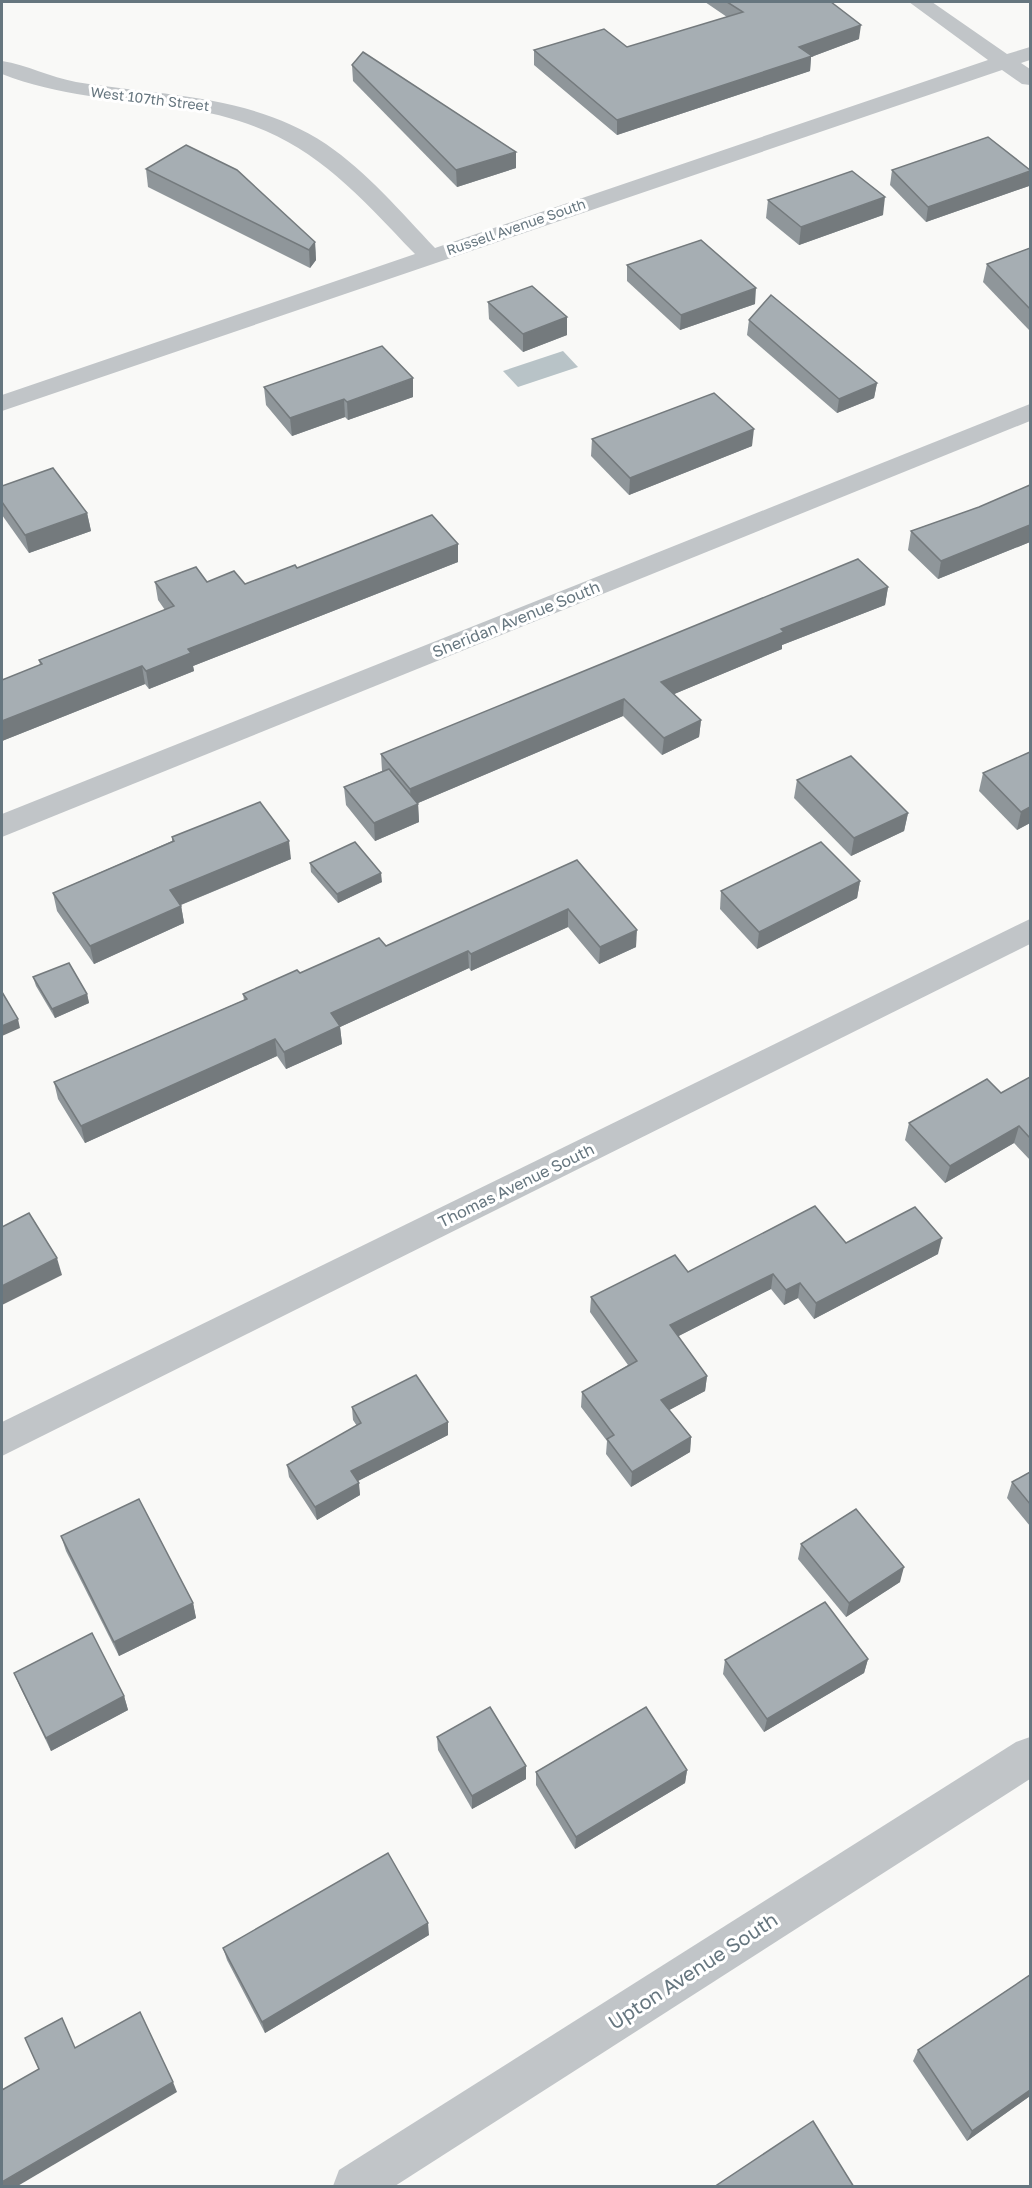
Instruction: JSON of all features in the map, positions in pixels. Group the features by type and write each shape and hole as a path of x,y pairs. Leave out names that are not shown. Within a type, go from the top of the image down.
{"street":[{"path":"919,2 1030,79"},
{"name":"Russell Avenue South","path":"2,403 1030,53"},
{"name":"West 107th Street","path":"2,67 45,82 92,93 203,105 257,118 304,140 340,168 430,256"},
{"name":"Sheridan Avenue South","path":"2,826 1030,412"},
{"name":"Thomas Avenue South","path":"2,1440 1030,931"},
{"name":"Upton Avenue South","path":"355,2187 1030,1756"}],"shaded area":[{"path":"563,351 578,367 518,387 503,371"}],"building":[{"path":"727,2 831,2 861,25 799,47 812,56 617,120 534,50 604,29 627,47 743,12"},
{"path":"363,52 516,152 456,170 352,65"},
{"path":"988,137 1030,171 928,207 892,170"},
{"path":"186,145 237,170 315,242 309,250 146,169"},
{"path":"852,171 885,197 801,227 768,200"},
{"path":"701,240 756,288 681,315 627,265"},
{"path":"1030,248 1030,309 987,264"},
{"path":"532,286 567,317 523,334 488,302"},
{"path":"771,295 877,383 839,399 749,320"},
{"path":"382,346 413,378 347,402 344,399 290,418 264,387"},
{"path":"714,393 754,429 630,478 592,439"},
{"path":"53,468 87,513 25,535 2,502 2,486"},
{"path":"1030,485 1030,525 941,561 911,531 979,507"},
{"path":"432,515 458,544 188,649 191,653 146,671 142,666 2,721 2,680 42,664 39,660 174,606 155,582 196,567 207,582 234,571 245,584 295,565 297,568"},
{"path":"858,559 888,587 781,629 784,632 661,682 701,720 664,738 624,699 410,789 381,754"},
{"path":"1030,752 1030,807 1021,812 983,773"},
{"path":"851,756 908,813 854,838 797,780"},
{"path":"389,769 418,804 374,823 344,787"},
{"path":"260,802 289,841 170,890 181,906 90,946 53,893 174,841 172,837"},
{"path":"355,842 381,873 337,894 310,863"},
{"path":"821,842 860,881 759,932 721,891"},
{"path":"577,860 637,930 600,947 568,909 471,954 468,951 331,1013 340,1026 284,1052 275,1039 81,1126 54,1082 247,999 243,994 297,970 300,973 379,938 386,946"},
{"path":"69,963 87,994 52,1009 33,977"},
{"path":"2,992 18,1019 2,1026"},
{"path":"1030,1077 1030,1138 1019,1126 950,1166 909,1123 987,1079 1001,1093"},
{"path":"815,1206 846,1243 915,1207 942,1238 816,1303 800,1283 786,1290 773,1274 670,1325 707,1376 661,1400 691,1437 632,1472 607,1439 614,1435 582,1392 637,1361 591,1297 675,1255 688,1272"},
{"path":"29,1213 57,1258 2,1286 2,1227"},
{"path":"416,1375 448,1422 351,1471 359,1483 315,1507 287,1465 361,1423 352,1407"},
{"path":"1030,1472 1030,1504 1012,1482"},
{"path":"139,1499 193,1603 114,1642 61,1536"},
{"path":"856,1509 904,1567 849,1603 801,1544"},
{"path":"825,1602 868,1659 767,1719 725,1660"},
{"path":"92,1633 124,1696 46,1738 14,1673"},
{"path":"490,1707 526,1766 472,1796 437,1737"},
{"path":"646,1707 687,1770 576,1837 536,1772"},
{"path":"388,1853 428,1923 262,2022 223,1948"},
{"path":"1030,1975 1030,2090 972,2131 918,2050"},
{"path":"140,2012 173,2082 2,2182 2,2090 39,2069 25,2038 62,2018 75,2048"},
{"path":"813,2121 854,2187 714,2187"}]}
